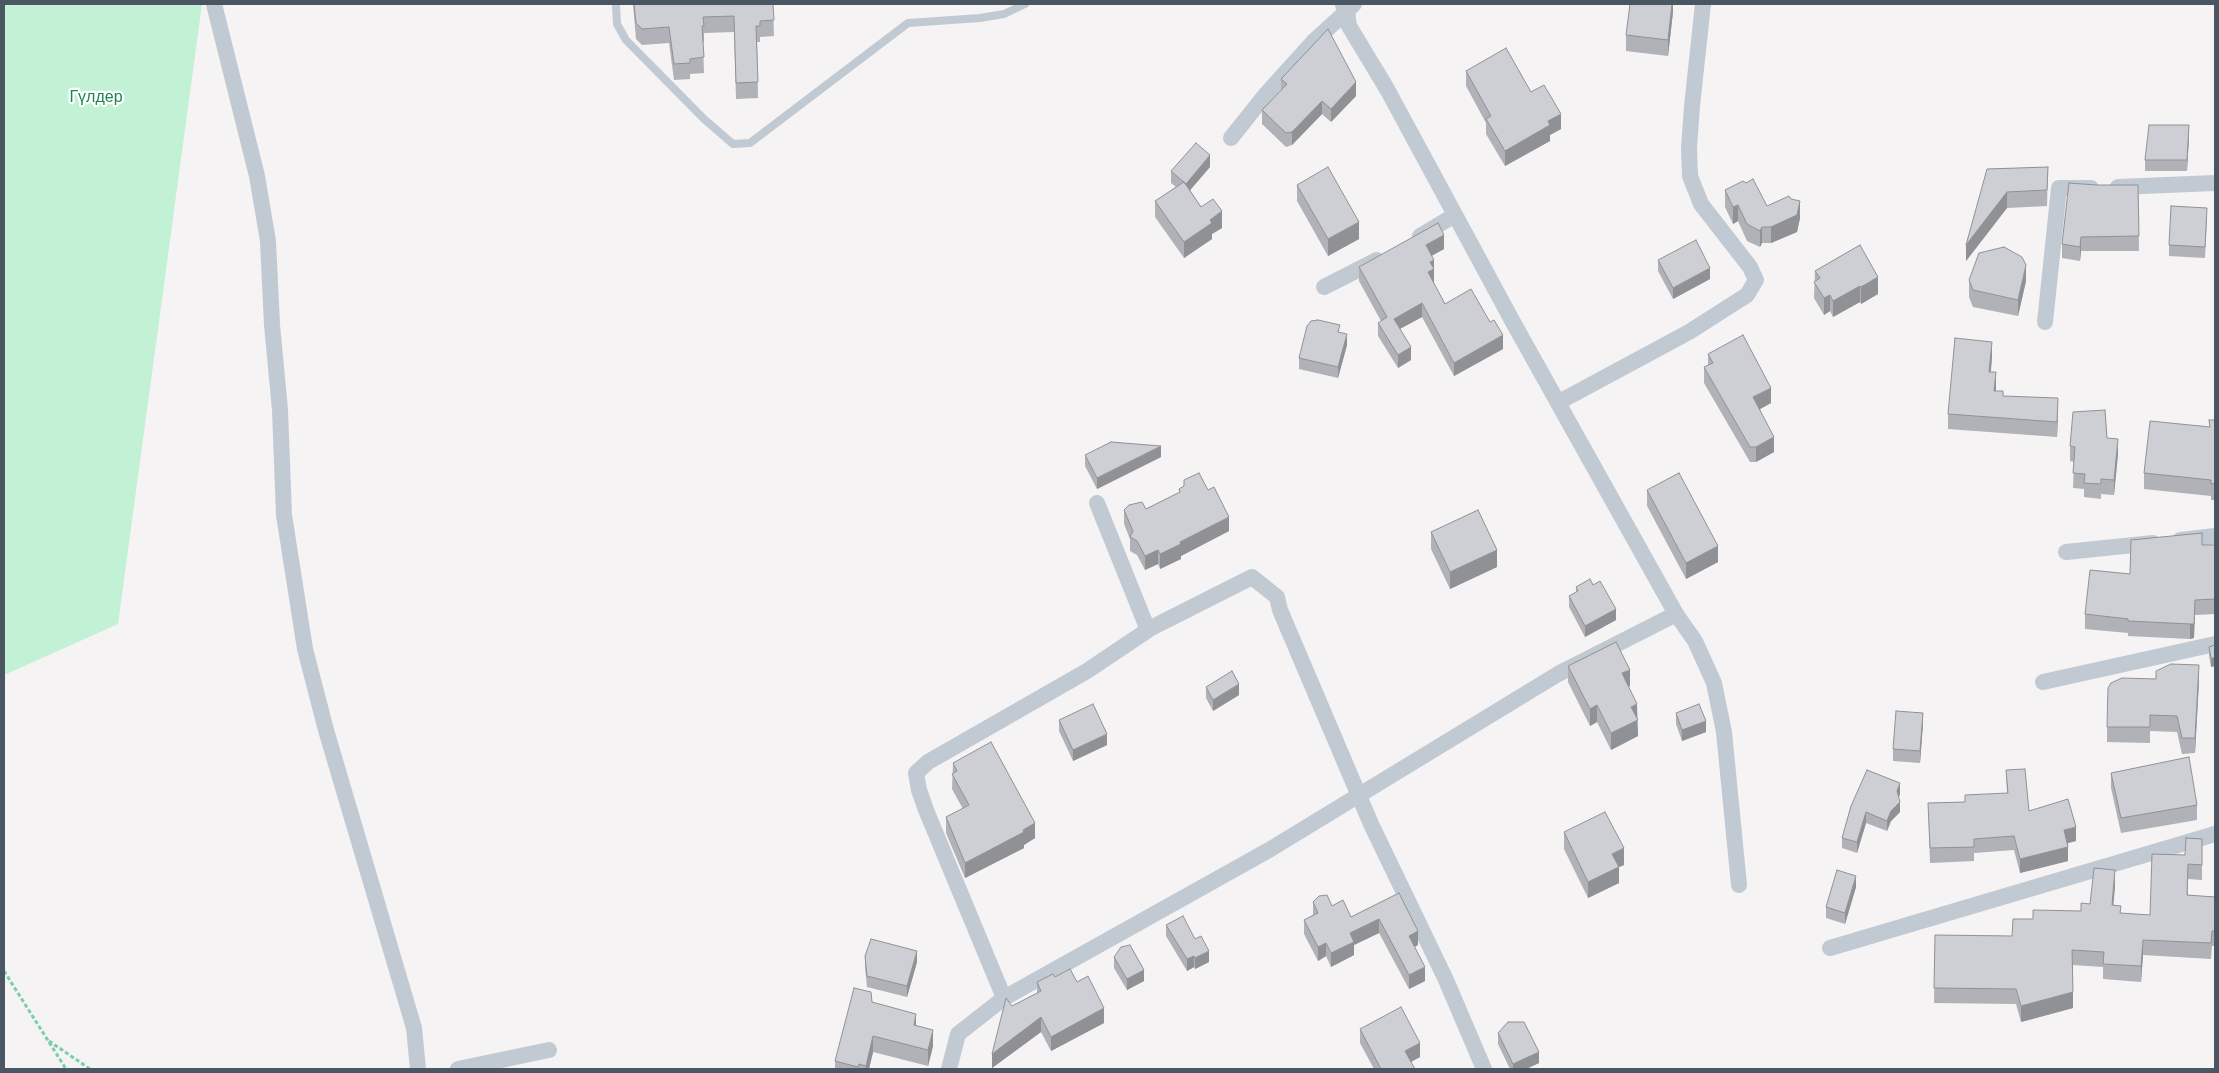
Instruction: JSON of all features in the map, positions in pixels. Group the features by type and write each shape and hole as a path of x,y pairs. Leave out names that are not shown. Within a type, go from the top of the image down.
{"street":[{"path":"214,4 257,176 268,241 272,325 280,410 284,515 305,649 326,730 414,1028 418,1069"},
{"path":"1560,402 1697,327 1747,295 1756,280 1750,267 1701,204 1690,176 1692,106 1703,4"},
{"path":"1231,138 1266,94 1348,6"},
{"path":"1348,6 1349,26 1387,89 1676,614 1695,641 1714,683 1724,732 1739,885"},
{"path":"2044,322 2059,188 2215,183"},
{"path":"1404,246 1455,215"},
{"path":"1324,287 1388,255"},
{"path":"1097,502 1148,630"},
{"path":"2066,552 2215,536"},
{"path":"1004,998 926,810 916,773 928,762 1087,671 1148,630 1221,591 1252,577 1277,597 1280,610 1360,793 1371,824 1446,980 1484,1069"},
{"path":"948,1069 958,1034 1004,998 1269,850 1558,674 1676,614"},
{"path":"2043,682 2215,644"},
{"path":"1830,948 2215,834"},
{"path":"458,1069 549,1050"}],"lane":[{"path":"616,4 617,24 626,40 704,119 734,144 750,143 908,23 980,18 1004,14 1025,4"}],"path":[{"path":"4,970 46,1040 66,1069"},
{"path":"46,1040 90,1069"}],"green space":[{"name":"Гүлдер","path":"4,4 202,4 118,624 4,675"}],"building":[{"path":"634,4 773,4 774,20 760,21 760,26 756,26 758,82 736,83 734,16 703,17 704,57 690,59 690,63 674,64 669,27 642,29 636,23"},
{"path":"1630,4 1672,4 1668,40 1626,35"},
{"path":"1328,29 1356,82 1331,109 1322,101 1292,132 1286,133 1262,110 1287,84 1281,79"},
{"path":"1506,48 1531,92 1544,85 1561,114 1548,121 1550,125 1505,151 1486,119 1491,116 1466,71"},
{"path":"2149,125 2189,125 2187,160 2145,160"},
{"path":"1196,143 1210,155 1186,184 1171,171"},
{"path":"1328,167 1359,222 1328,239 1297,185"},
{"path":"2048,167 2047,190 2007,192 1966,245 1987,169"},
{"path":"1753,179 1767,206 1789,196 1791,199 1800,201 1797,215 1771,227 1762,227 1760,231 1747,224 1738,205 1733,207 1725,190 1743,181 1746,183"},
{"path":"1184,182 1201,207 1213,199 1222,211 1210,220 1212,223 1184,242 1155,201"},
{"path":"2069,183 2138,185 2139,236 2081,237 2080,247 2062,244"},
{"path":"2171,206 2207,208 2205,247 2169,245"},
{"path":"1438,223 1444,235 1426,245 1434,260 1430,262 1434,269 1428,272 1445,304 1471,289 1490,322 1494,320 1503,335 1454,363 1422,303 1394,319 1411,347 1398,355 1378,323 1387,317 1359,267"},
{"path":"1696,240 1710,268 1673,288 1658,260"},
{"path":"1860,245 1878,277 1833,301 1830,295 1824,298 1814,282 1820,278 1815,271"},
{"path":"2004,247 2022,257 2026,265 2018,300 1973,290 1969,280 1979,253"},
{"path":"1318,320 1340,325 1338,332 1347,334 1338,367 1299,358 1307,326 1311,321"},
{"path":"1743,335 1771,388 1753,397 1774,437 1756,447 1750,447 1704,367 1713,363 1708,354"},
{"path":"1955,338 1992,342 1989,372 1996,372 1994,391 2003,391 2003,396 2058,398 2057,422 1948,414"},
{"path":"2105,410 2107,438 2118,439 2114,480 2101,479 2101,484 2084,483 2085,474 2073,473 2075,447 2070,446 2073,412"},
{"path":"2209,420 2215,420 2215,483 2211,484 2211,480 2144,473 2150,421 2210,427"},
{"path":"1111,442 1161,446 1097,478 1085,455"},
{"path":"1199,473 1208,490 1214,487 1229,517 1160,554 1158,550 1145,556 1137,541 1130,537 1133,531 1124,510 1129,505 1142,502 1146,509 1180,492 1179,489 1184,486 1184,480"},
{"path":"1679,473 1718,546 1686,563 1647,490"},
{"path":"1478,510 1497,550 1450,572 1431,532"},
{"path":"2202,533 2202,545 2215,545 2215,599 2195,600 2194,624 2128,621 2128,619 2085,614 2090,570 2130,574 2131,540"},
{"path":"1590,579 1593,585 1600,581 1616,609 1585,626 1569,596 1578,591 1576,587"},
{"path":"1616,642 1630,670 1622,673 1637,704 1631,707 1638,720 1611,733 1597,705 1590,709 1568,666"},
{"path":"2215,645 2215,658 2211,658 2209,647"},
{"path":"2171,664 2199,665 2195,738 2182,738 2177,716 2150,715 2150,727 2107,727 2108,688 2111,683 2122,678 2156,679 2156,671"},
{"path":"1232,671 1239,684 1213,700 1206,687"},
{"path":"1093,704 1107,734 1073,750 1059,720"},
{"path":"1699,704 1706,721 1682,730 1676,713"},
{"path":"1896,711 1923,713 1920,751 1893,749"},
{"path":"991,742 1035,823 1023,830 1024,832 965,863 946,817 969,805 952,774 957,771 953,763"},
{"path":"2189,757 2197,805 2121,818 2111,773"},
{"path":"2025,769 2029,811 2068,799 2076,827 2064,830 2068,847 2020,859 2014,836 1974,839 1974,847 1930,848 1928,803 1965,802 1965,795 2008,793 2006,770"},
{"path":"1867,770 1900,783 1897,791 1900,802 1891,811 1887,821 1866,812 1857,842 1842,838 1851,806"},
{"path":"1605,812 1624,848 1612,854 1619,867 1588,882 1564,832"},
{"path":"2186,838 2202,839 2202,865 2188,864 2187,895 2215,897 2215,931 2212,931 2211,943 2143,940 2141,966 2103,964 2104,952 2072,950 2073,992 2021,1006 2016,989 1934,988 1935,935 2012,936 2013,919 2033,919 2033,910 2081,911 2081,903 2090,904 2094,868 2115,870 2112,905 2121,906 2120,913 2150,915 2152,854 2185,855"},
{"path":"1837,870 1856,876 1845,913 1826,907"},
{"path":"1399,893 1418,931 1409,936 1425,967 1409,975 1379,919 1350,933 1354,942 1331,953 1326,943 1318,947 1304,920 1318,913 1313,902 1319,896 1327,895 1332,906 1343,900 1351,917"},
{"path":"1183,916 1195,939 1201,936 1209,951 1195,958 1194,956 1187,959 1166,925"},
{"path":"871,939 917,951 907,986 867,976 865,956"},
{"path":"1130,945 1144,970 1127,979 1114,957 1121,947"},
{"path":"1070,969 1077,982 1088,976 1104,1008 1051,1037 1041,1017 992,1054 1006,998 1012,1006 1041,991 1037,982 1053,974 1055,977"},
{"path":"854,988 871,992 872,1002 916,1014 914,1025 933,1030 928,1050 873,1036 866,1066 859,1064 858,1067 835,1061"},
{"path":"1401,1007 1420,1043 1405,1051 1415,1069 1381,1069 1360,1029"},
{"path":"1508,1022 1524,1022 1539,1052 1513,1064 1498,1033"}]}
